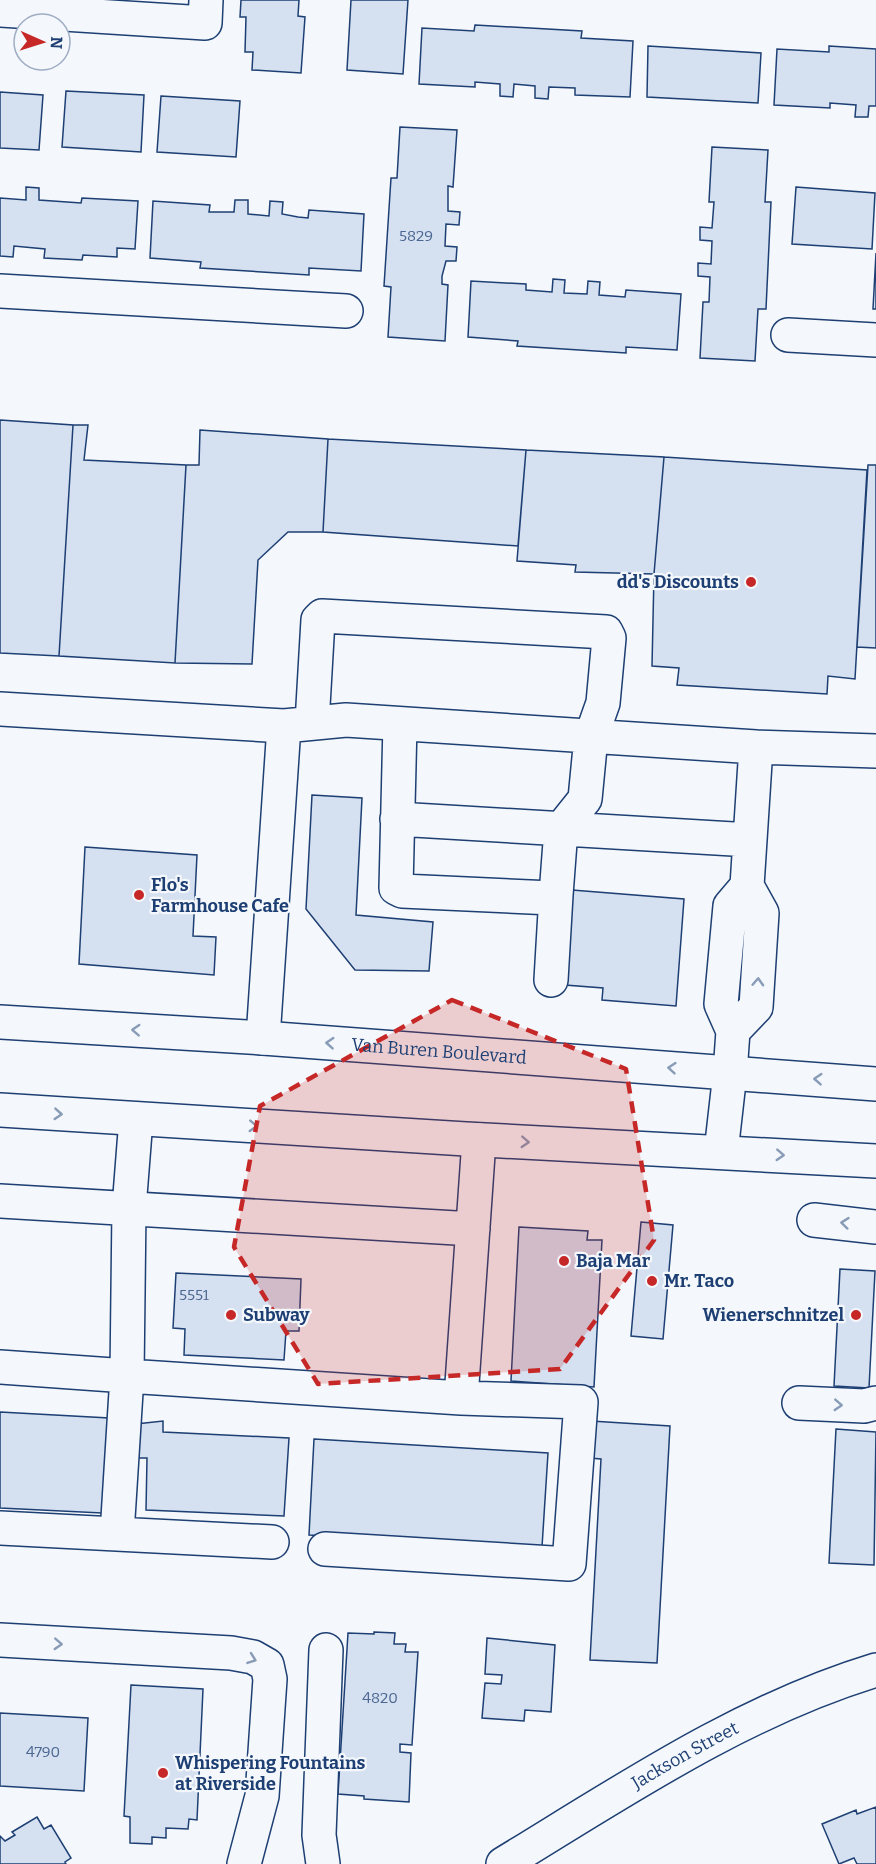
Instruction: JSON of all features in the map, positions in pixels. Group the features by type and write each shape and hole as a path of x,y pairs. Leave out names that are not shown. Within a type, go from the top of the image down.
{"main road":[{"path":"0,10 205,23 206,0"},
{"path":"0,291 346,311"},
{"path":"788,335 876,340"},
{"path":"262,1038 298,725 318,620 329,615 606,632 609,638 603,703 591,737 585,799 561,829 551,980"},
{"path":"0,710 298,725 346,720 756,747 876,751"},
{"path":"400,724 394,884 402,891 552,898 556,895"},
{"path":"722,1152 733,1031 721,1004 730,906 747,886 756,747"},
{"path":"397,819 750,840"},
{"name":"Van Buren Boulevard","path":"0,1022 262,1038 876,1084"},
{"path":"0,1110 480,1140 876,1161"},
{"path":"117,1534 127,1376 129,1208 136,1119"},
{"path":"461,1398 480,1140"},
{"path":"0,1201 473,1229"},
{"path":"814,1220 876,1227"},
{"path":"0,1367 461,1398 581,1402 569,1564 324,1549"},
{"path":"799,1403 864,1406 876,1403"},
{"path":"0,1528 272,1542"},
{"path":"0,1641 231,1653 253,1657 267,1665 270,1679 262,1796 244,1864"},
{"path":"323,1864 319,1835 326,1650"},
{"name":"Jackson Street","path":"503,1864 680,1757 772,1708 876,1670"}],"highlighted area":[{"path":"452,1000 626,1069 654,1240 560,1369 318,1384 234,1247 260,1106"}],"building":[{"path":"241,0 299,0 298,16 305,17 301,73 252,70 253,52 245,52 246,17 240,17"},
{"path":"351,0 408,0 403,74 347,70"},
{"path":"475,25 582,31 581,38 633,41 630,97 575,95 575,88 549,87 548,99 535,98 535,86 514,84 513,97 500,96 500,84 475,82 475,87 419,84 422,28 474,31"},
{"path":"648,46 761,53 758,103 647,97"},
{"path":"829,46 876,49 876,106 869,106 868,117 855,117 856,105 830,103 830,108 774,105 777,49 829,52"},
{"path":"66,91 144,95 141,152 62,147"},
{"path":"0,92 43,95 39,150 0,148"},
{"path":"161,96 240,101 236,157 157,152"},
{"path":"400,127 457,130 453,187 448,186 448,211 460,212 459,225 446,224 445,246 457,247 456,261 446,261 442,276 442,284 448,285 445,341 388,337 391,287 384,286 391,178 397,178"},
{"path":"712,147 768,150 765,202 771,202 766,309 758,309 755,361 700,358 703,302 709,302 710,277 698,276 698,263 711,264 712,241 700,240 700,227 712,228 714,202 709,202"},
{"path":"26,187 39,188 39,200 81,203 82,198 138,201 135,249 117,248 117,257 83,255 82,260 44,258 45,249 14,246 13,257 0,256 0,198 26,200"},
{"path":"796,187 875,193 872,249 792,244"},
{"path":"235,200 248,200 248,214 269,216 270,201 283,202 282,214 298,217 308,218 309,210 364,214 361,271 309,268 309,275 200,268 201,262 150,258 153,201 210,205 209,212 234,212"},
{"path":"876,253 876,309 873,309"},
{"path":"553,279 565,280 564,293 587,294 588,281 600,282 599,295 625,297 626,290 681,294 677,350 626,347 626,353 517,346 518,341 468,337 471,281 526,284 526,290 552,292"},
{"path":"0,420 73,425 59,656 0,653"},
{"path":"73,425 88,425 84,460 186,465 175,663 59,656"},
{"path":"200,430 328,439 323,532 288,532 258,560 252,664 175,663 186,465 199,465"},
{"path":"328,439 526,450 518,546 323,532"},
{"path":"526,450 664,457 654,574 575,572 576,565 517,561"},
{"path":"664,457 867,470 855,679 828,676 827,694 677,685 679,668 652,666 654,574"},
{"path":"868,465 876,465 876,648 857,647"},
{"path":"312,795 362,798 356,915 433,922 429,971 355,970 306,909"},
{"name":"Flo's Farmhouse Cafe","path":"85,847 197,855 193,936 216,937 214,975 79,964"},
{"path":"572,890 684,899 676,1006 602,1000 603,988 565,985"},
{"name":"Mr. Taco","path":"641,1222 673,1225 663,1339 631,1336"},
{"path":"519,1227 588,1231 587,1240 602,1240 594,1387 511,1381"},
{"path":"840,1269 875,1271 869,1388 834,1386"},
{"path":"176,1273 301,1279 299,1331 286,1331 284,1360 184,1355 185,1329 173,1328"},
{"path":"0,1412 109,1418 102,1513 0,1508"},
{"path":"163,1421 163,1432 289,1438 284,1516 146,1510 147,1458 134,1458 136,1424"},
{"path":"591,1421 670,1426 657,1663 590,1660 601,1459 590,1458"},
{"path":"836,1429 876,1432 874,1565 829,1563"},
{"path":"314,1439 548,1453 542,1547 309,1535"},
{"path":"374,1632 395,1633 394,1644 406,1644 405,1652 418,1652 412,1745 400,1744 400,1752 411,1753 409,1802 364,1799 364,1796 338,1794 348,1633 374,1634"},
{"path":"487,1638 555,1645 551,1712 525,1710 524,1721 482,1718 485,1683 501,1684 502,1675 485,1674"},
{"name":"Whispering Fountains at Riverside","path":"131,1685 203,1689 197,1820 189,1819 188,1829 166,1828 166,1838 152,1837 152,1844 130,1843 130,1817 124,1816"},
{"path":"0,1713 88,1718 84,1791 0,1786"},
{"path":"876,1807 876,1864 857,1864 854,1858 839,1864 822,1824 856,1810 857,1814"},
{"path":"37,1817 44,1829 51,1825 71,1858 65,1862 66,1864 0,1864 0,1836 5,1841 15,1835 12,1832"}],"place":[{"name":"dd's Discounts","path":"751,582"},
{"name":"Flo's Farmhouse Cafe","path":"139,895"},
{"name":"Baja Mar","path":"564,1261"},
{"name":"Mr. Taco","path":"652,1281"},
{"name":"Subway","path":"231,1315"},
{"name":"Wienerschnitzel","path":"856,1315"},
{"name":"Whispering Fountains at Riverside","path":"163,1773"}]}
